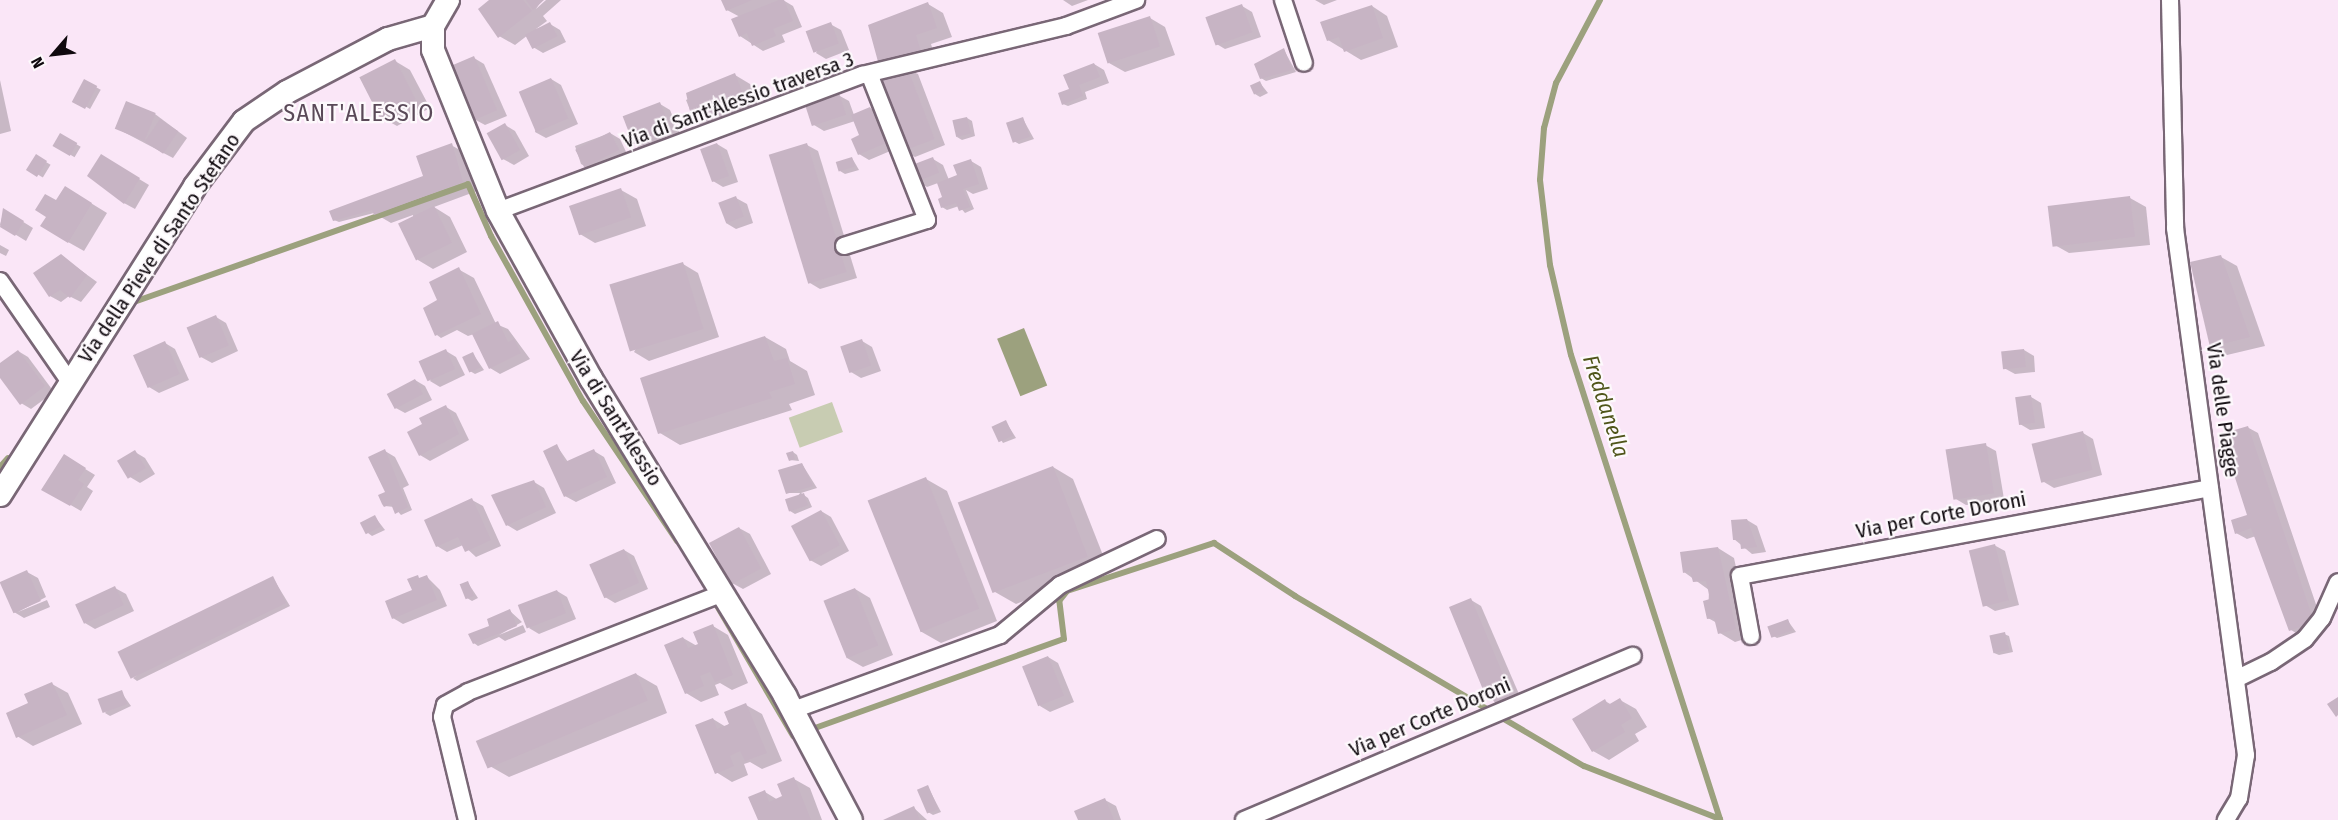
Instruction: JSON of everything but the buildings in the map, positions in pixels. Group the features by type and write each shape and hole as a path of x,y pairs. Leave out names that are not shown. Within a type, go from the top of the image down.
{"street":[{"path":"433,26 448,0"},
{"name":"Via di Sant'Alessio traversa 3","path":"498,211 710,134 789,100 870,76 1066,26 1136,0"},
{"path":"1283,0 1304,63"},
{"name":"Via delle Piagge","path":"2170,0 2175,228 2246,755 2239,798 2226,820"},
{"name":"Via di Sant'Alessio","path":"433,26 433,50 498,211 591,379 716,596 793,710 850,820"},
{"name":"Via della Pieve di Santo Stefano","path":"0,495 195,186 244,122 287,92 388,39 433,26"},
{"path":"844,246 927,220 870,76"},
{"path":"0,280 70,382"},
{"name":"Via per Corte Doroni","path":"1751,636 1740,576 2210,488"},
{"path":"793,710 1000,635 1060,585 1157,539"},
{"path":"2236,679 2271,662 2305,639 2322,618 2338,582"},
{"path":"467,820 442,717 446,705 468,692 716,596"},
{"name":"Via per Corte Doroni","path":"1244,820 1633,656"}],"shaded area":[{"path":"1024,328 1047,385 1020,396 997,339"},
{"path":"832,402 843,432 800,448 789,418"}],"waterway":[{"name":"Freddanella","path":"1600,0 1556,83 1544,128 1540,180 1550,265 1571,355 1720,820"},
{"path":"131,303 468,184 491,236 583,401 677,541"},
{"path":"0,467 8,458"},
{"path":"815,728 1064,639 1059,601 1067,591 1214,543 1295,596 1584,766 1720,819"},
{"path":"716,604 793,736"}],"district":[{"name":"SANT'ALESSIO","path":"359,114"}]}
